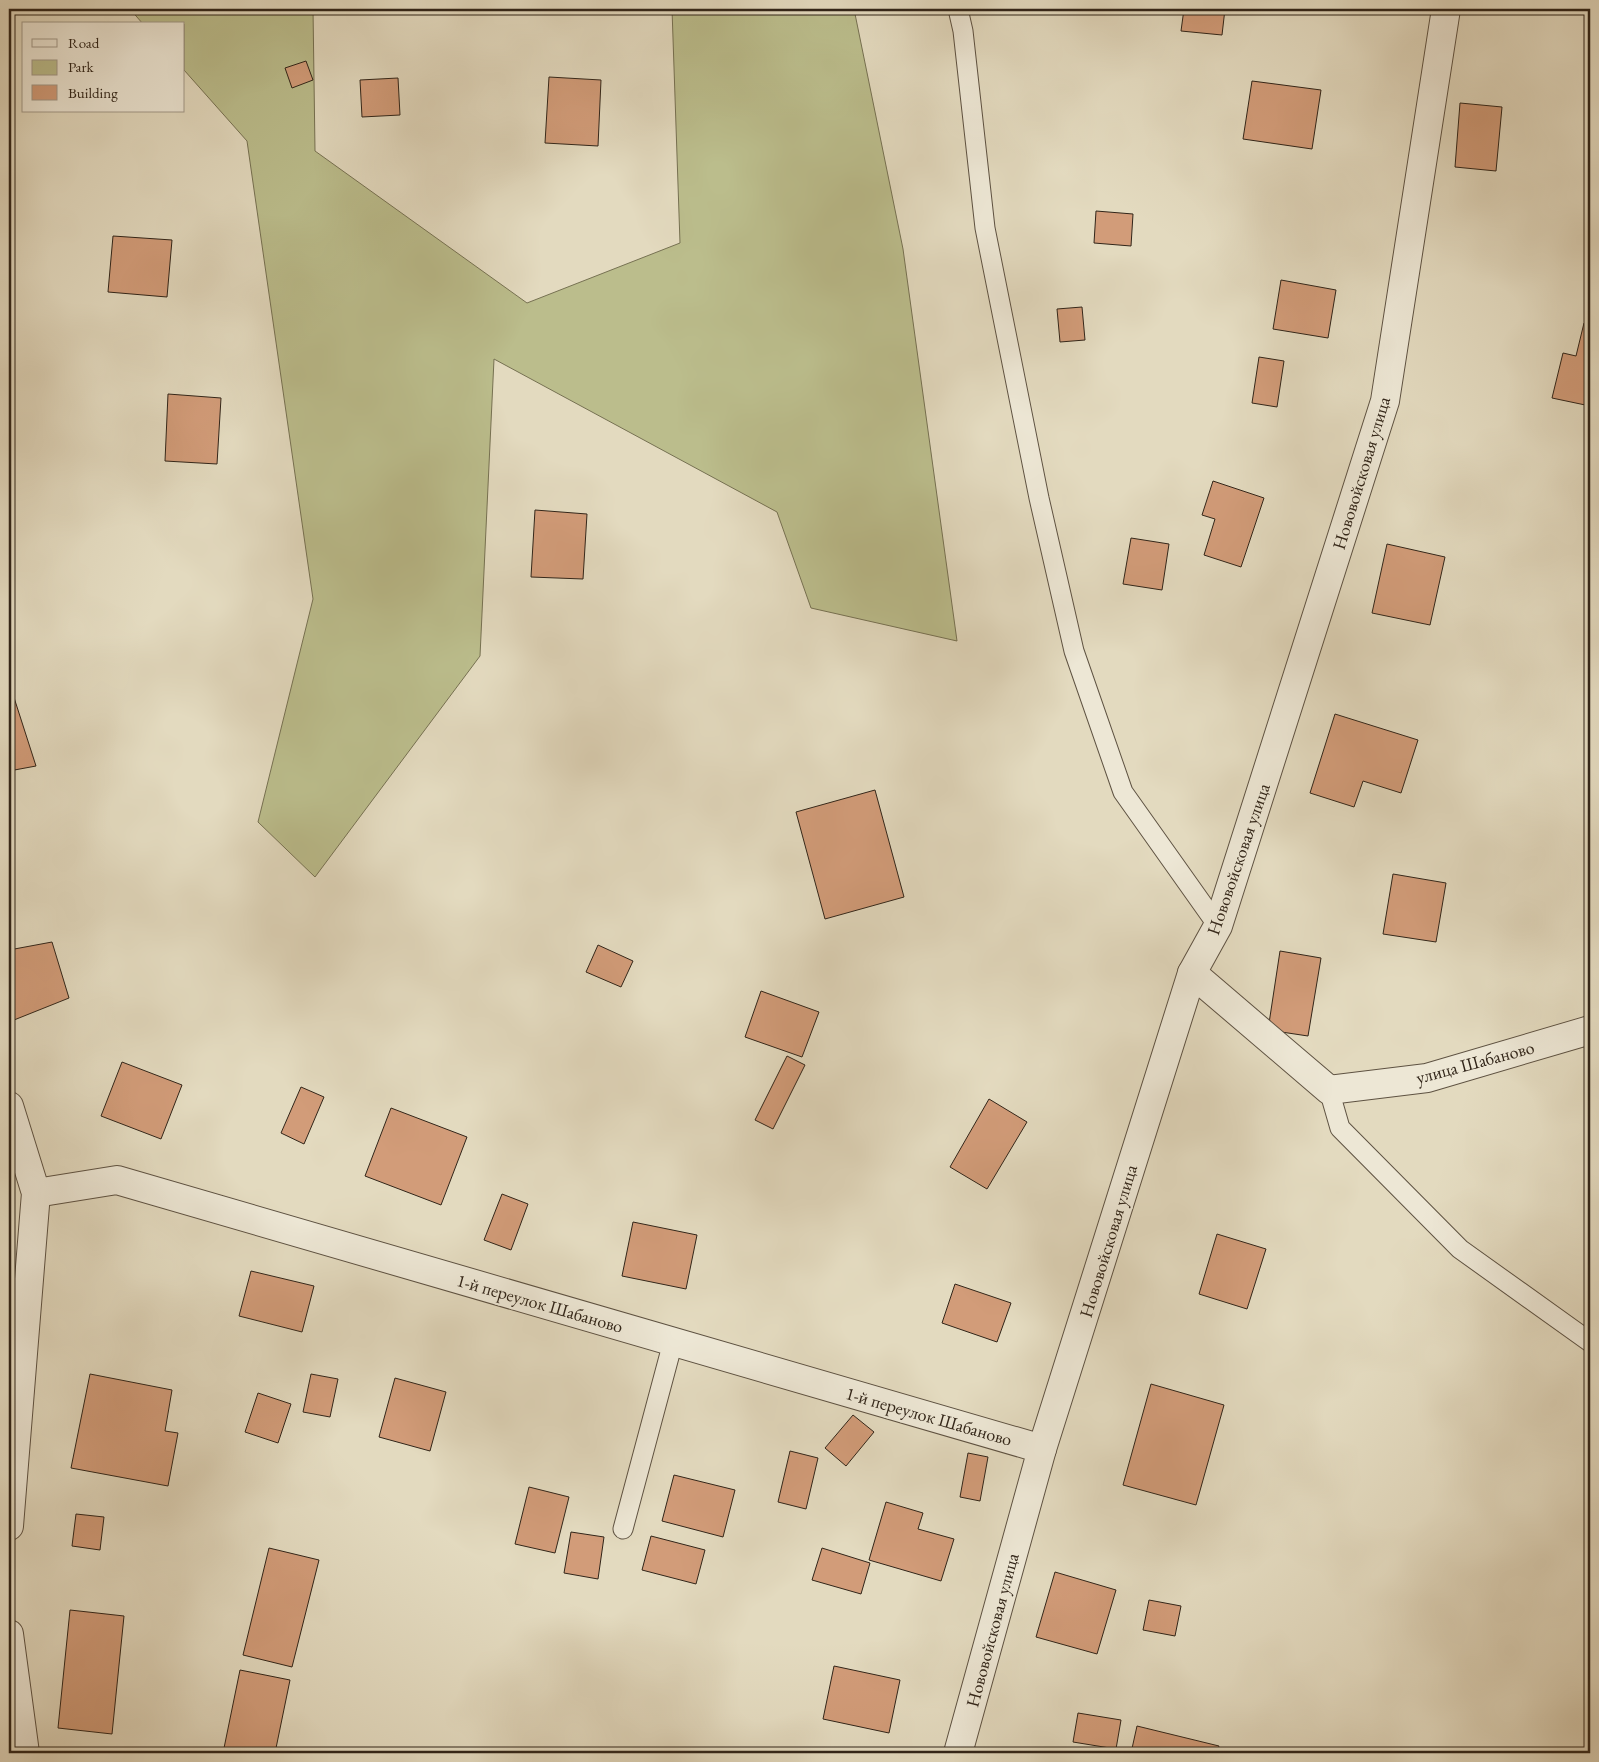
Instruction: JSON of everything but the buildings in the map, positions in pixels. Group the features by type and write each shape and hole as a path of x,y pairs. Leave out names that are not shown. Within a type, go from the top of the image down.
{"street":[{"name":"Нововойсковая улица","path":"958,1753 1042,1449 1192,972 1218,926 1385,401 1446,9"},
{"path":"1192,972 1329,1090"},
{"name":"улица Шабаново","path":"1329,1090 1428,1078 1590,1030"},
{"path":"9,1106 36,1193 9,1526"},
{"name":"1-й переулок Шабаново","path":"36,1193 117,1180 1042,1449"},
{"path":"9,1634 25,1753"}],"lane":[{"path":"958,9 963,31 985,228 1040,498 1074,651 1123,792 1218,926"},
{"path":"1329,1090 1340,1128 1460,1249 1590,1342"},
{"path":"623,1529 673,1342"}],"green space":[{"path":"130,9 313,9 315,151 527,303 680,243 672,9 854,9 903,249 957,641 811,608 777,512 494,359 480,656 315,877 258,822 313,599 247,141 185,71 185,22 141,22"}]}
